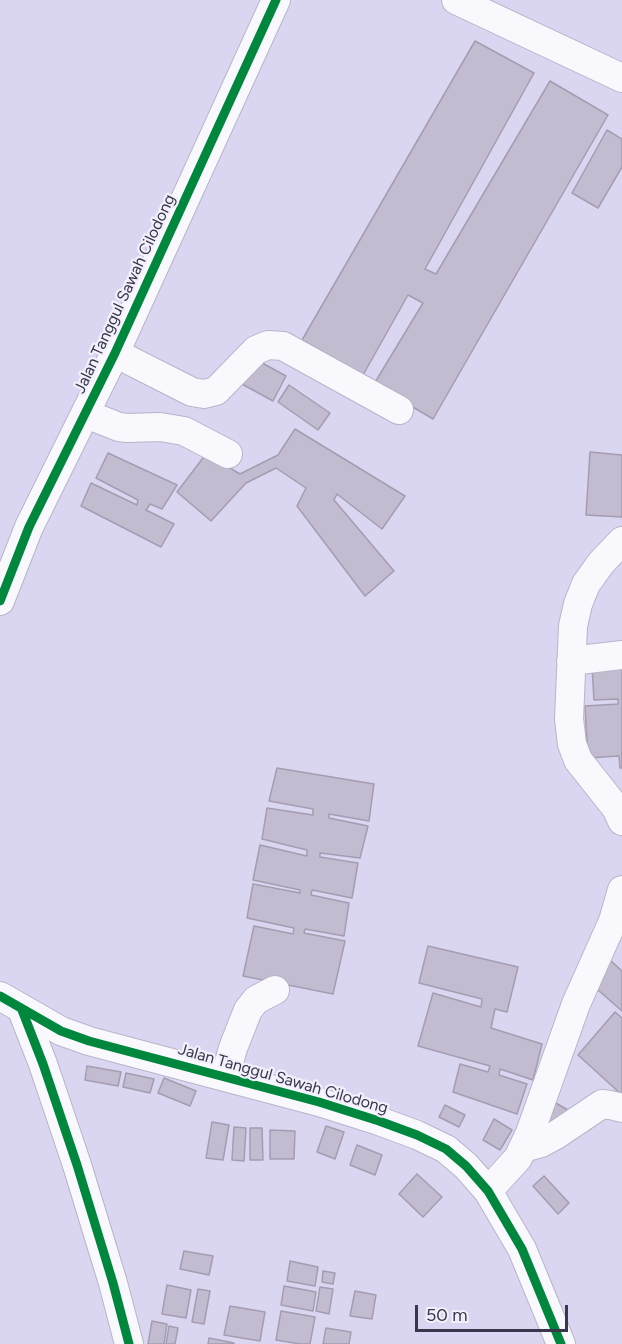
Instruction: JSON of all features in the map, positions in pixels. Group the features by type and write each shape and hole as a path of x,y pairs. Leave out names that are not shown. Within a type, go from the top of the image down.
{"street":[{"name":"Jalan Tanggul Sawah Cilodong","path":"0,601 29,527 115,353 276,0"},
{"path":"456,0 622,78"},
{"path":"115,353 192,392 204,394 216,391 256,350 268,345 283,346 399,410"},
{"path":"86,414 111,425 127,428 178,429 228,454"},
{"path":"622,541 601,563 586,584 578,604 573,626 569,718 572,744 578,760 616,808 622,821"},
{"path":"571,661 622,655"},
{"path":"493,1185 521,1153 576,1004 612,921 622,890"},
{"path":"228,1064 248,1010 256,1000 275,990"},
{"name":"Jalan Tanggul Sawah Cilodong","path":"11,1003 61,1031 88,1041 228,1064 319,1102 417,1135 446,1149 493,1185 561,1344"},
{"path":"11,1003 43,1064 74,1155 129,1344"},
{"path":"521,1153 556,1135 602,1104 622,1108"}],"building":[{"path":"475,41 534,73 425,269 436,274 550,81 608,115 433,419 374,384 423,303 408,295 363,375 302,340"},
{"path":"607,130 622,139 622,167 598,208 572,193"},
{"path":"255,359 286,376 273,401 240,383"},
{"path":"289,385 330,413 318,430 278,402"},
{"path":"295,429 405,496 382,529 337,494 334,500 394,571 365,596 297,506 306,488 276,468 246,483 211,521 177,492 206,454 240,474 278,455"},
{"path":"590,452 622,455 622,517 586,515"},
{"path":"108,453 177,485 162,509 150,504 146,510 174,524 161,547 81,506 91,483 137,505 138,500 96,478"},
{"path":"622,666 622,768 620,768 619,756 588,758 585,706 618,704 618,699 594,700 592,667"},
{"path":"277,768 374,784 369,821 329,814 329,818 368,826 360,858 320,853 320,857 358,863 352,898 312,890 311,895 349,903 344,936 305,929 304,933 345,941 333,994 243,976 254,926 293,934 294,928 247,918 253,884 300,893 300,890 253,880 260,845 307,856 307,850 262,839 267,808 313,815 313,809 269,801"},
{"path":"428,946 518,967 507,1012 495,1009 491,1028 542,1044 533,1080 500,1069 499,1075 527,1084 517,1114 453,1092 460,1064 488,1072 490,1066 418,1046 433,993 481,1007 482,999 419,983"},
{"path":"609,959 622,971 622,1011 590,983"},
{"path":"615,1012 622,1018 622,1095 578,1055"},
{"path":"87,1066 121,1072 118,1086 85,1080"},
{"path":"126,1073 154,1079 150,1093 123,1087"},
{"path":"164,1078 196,1091 190,1106 158,1093"},
{"path":"549,1099 568,1110 558,1128 539,1116"},
{"path":"445,1105 465,1115 459,1127 439,1117"},
{"path":"494,1119 512,1130 500,1150 483,1140"},
{"path":"212,1122 229,1125 223,1160 206,1158"},
{"path":"326,1126 344,1132 335,1159 317,1152"},
{"path":"234,1127 246,1128 244,1161 232,1160"},
{"path":"250,1128 262,1128 263,1160 250,1160"},
{"path":"270,1130 295,1131 294,1159 270,1159"},
{"path":"357,1145 382,1155 375,1175 350,1165"},
{"path":"417,1174 442,1197 423,1217 399,1194"},
{"path":"544,1176 569,1203 558,1214 533,1186"},
{"path":"184,1251 213,1256 209,1275 180,1269"},
{"path":"290,1261 318,1267 315,1286 287,1281"},
{"path":"323,1271 335,1273 333,1284 322,1282"},
{"path":"167,1285 191,1290 186,1318 162,1314"},
{"path":"284,1286 316,1292 313,1311 281,1305"},
{"path":"320,1287 333,1289 329,1314 316,1311"},
{"path":"198,1289 210,1291 204,1324 192,1322"},
{"path":"355,1291 376,1295 372,1319 350,1316"},
{"path":"230,1306 265,1312 260,1341 224,1335"},
{"path":"281,1311 315,1317 310,1344 276,1340"},
{"path":"152,1321 167,1324 164,1344 148,1344"},
{"path":"169,1326 178,1328 175,1344 166,1344"},
{"path":"326,1328 351,1332 349,1344 323,1344"},
{"path":"209,1338 234,1343 234,1344 208,1344"}],"cycle path":[{"path":"0,601 29,527 115,353 276,0"},
{"path":"0,996 61,1031 89,1041 319,1102 417,1135 446,1149 466,1166 488,1191 522,1249 561,1344"},
{"path":"22,1010 77,1165 129,1344"}]}
